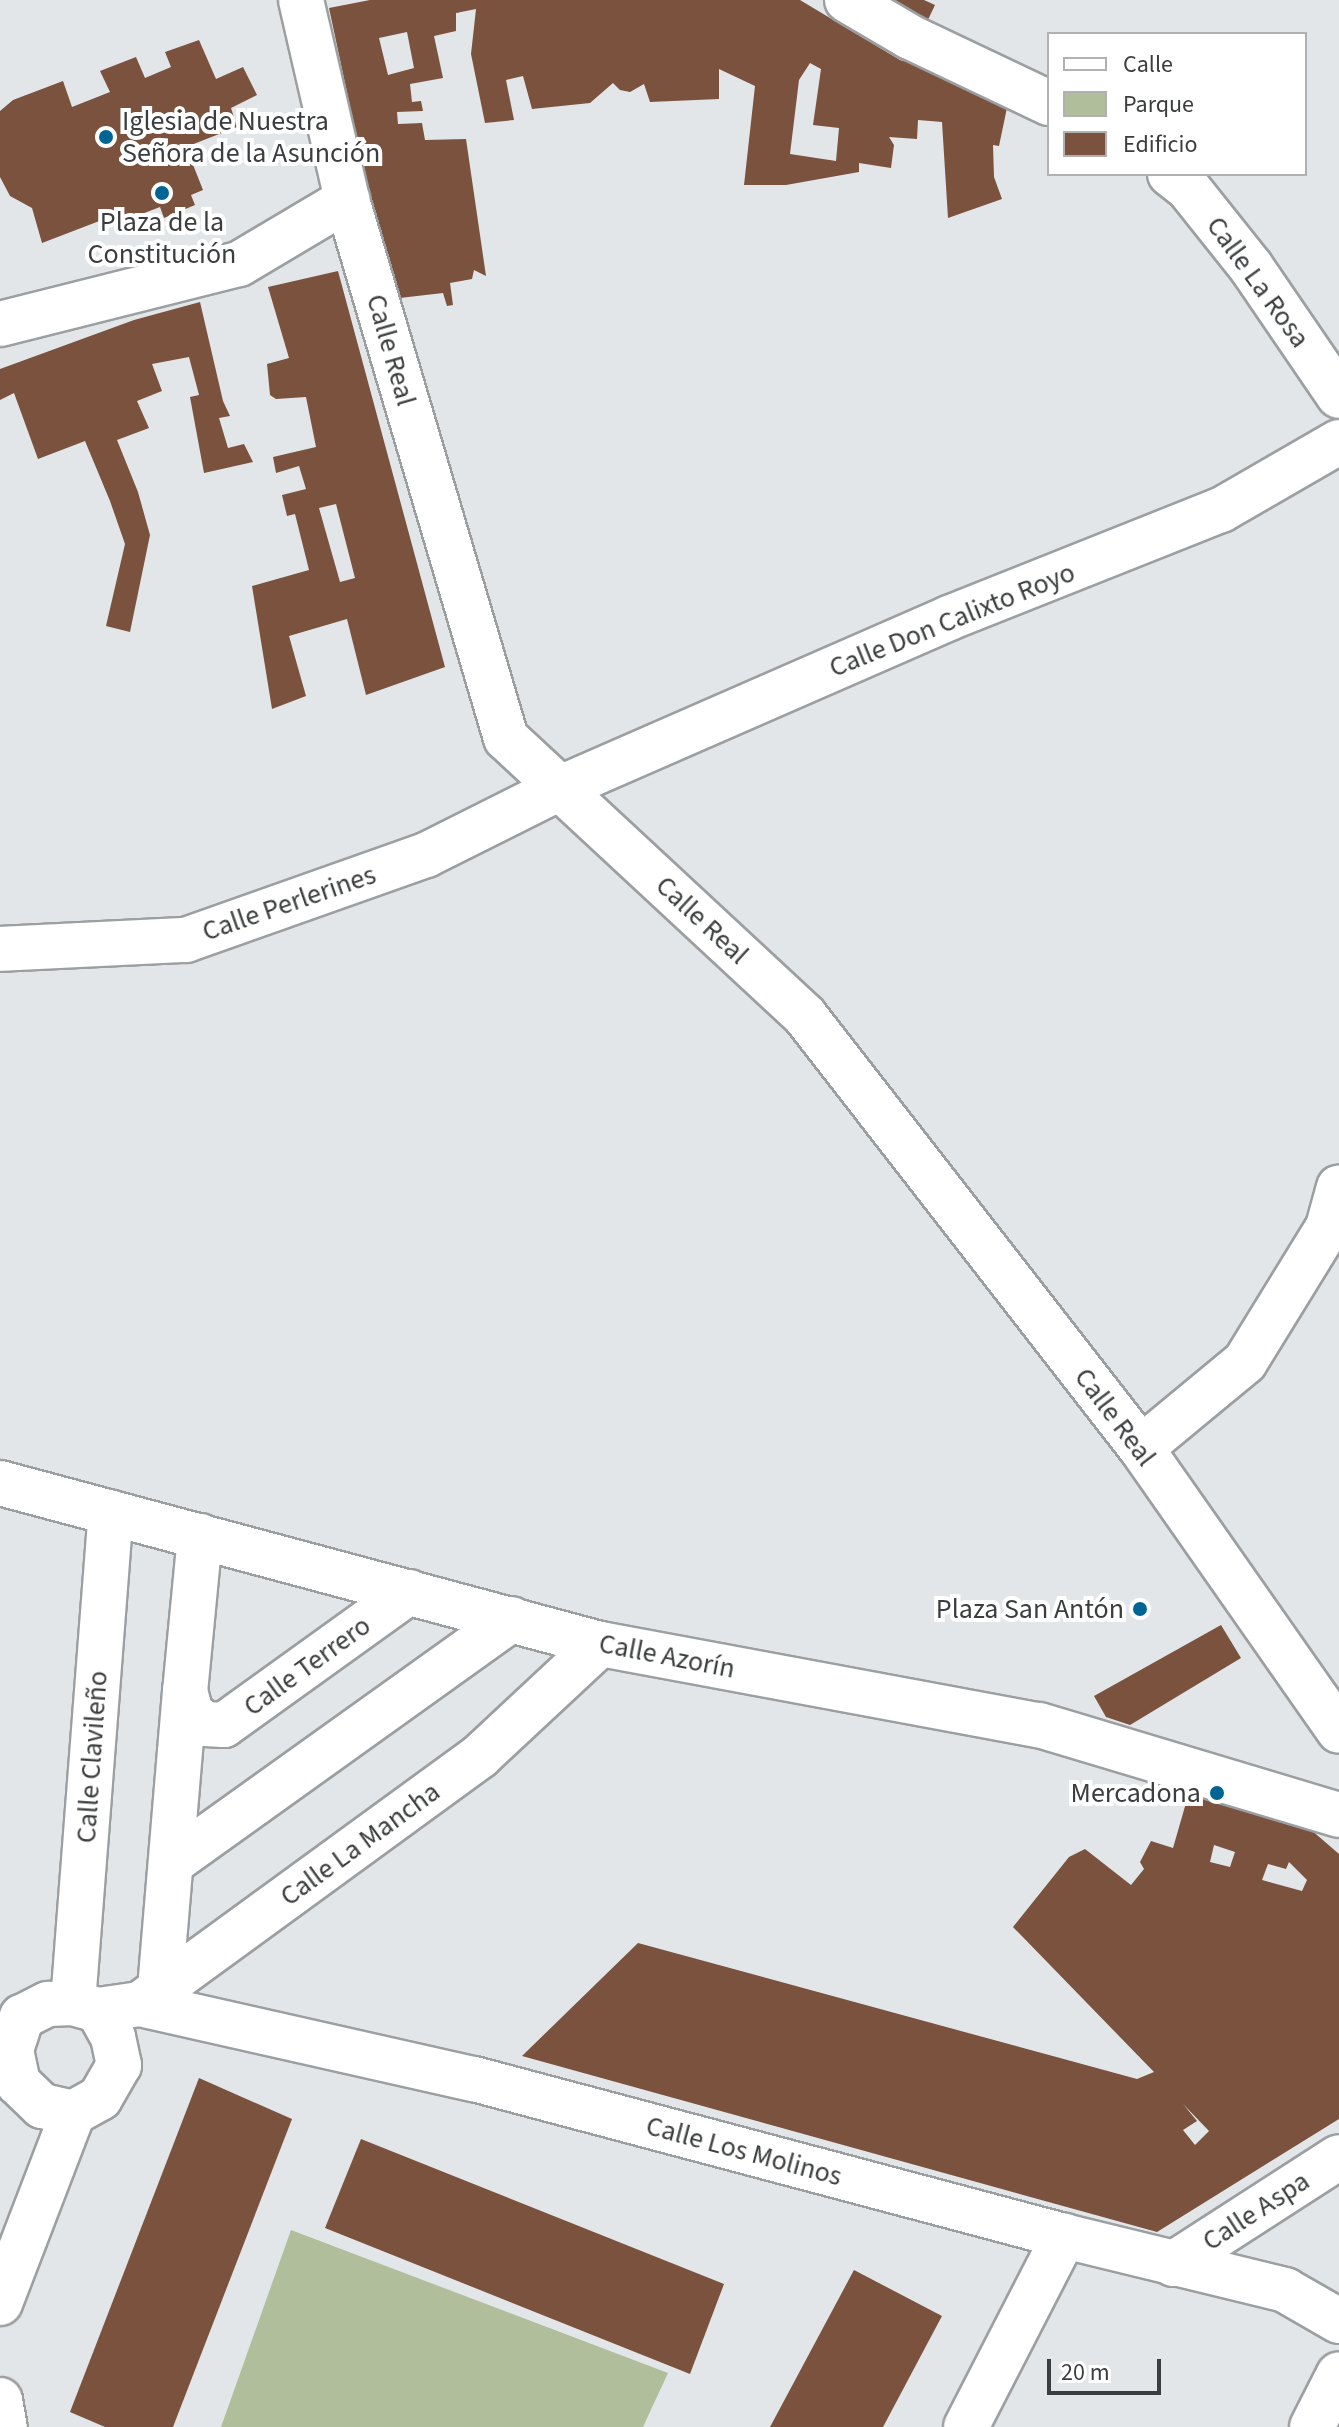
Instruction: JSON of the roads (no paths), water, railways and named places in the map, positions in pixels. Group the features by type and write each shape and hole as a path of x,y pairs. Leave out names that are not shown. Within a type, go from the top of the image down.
{"street":[{"name":"Calle Real","path":"301,0 347,200 506,738 805,1016 1141,1448 1339,1731"},
{"path":"847,0 910,37 1047,102"},
{"name":"Calle La Rosa","path":"1173,176 1188,188 1251,267 1339,396"},
{"path":"0,324 239,264 347,200"},
{"name":"Calle Don Calixto Royo","path":"560,788 949,618 1221,510 1339,442"},
{"name":"Calle Perlerines","path":"0,949 186,940 426,855 560,788"},
{"path":"1141,1448 1245,1362 1328,1227 1339,1187"},
{"name":"Calle Azorín","path":"0,1483 600,1644 1039,1725 1338,1814"},
{"name":"Calle Clavileño","path":"73,2005 111,1512"},
{"path":"150,1996 171,1863 200,1536"},
{"name":"Calle Terrero","path":"185,1691 191,1713 205,1724 224,1725 409,1592"},
{"path":"171,1863 512,1619"},
{"name":"Calle La Mancha","path":"0,2002 73,2005 150,1996 480,1756 600,1644"},
{"name":"Calle Los Molinos","path":"150,1996 1064,2236 1285,2290 1339,2321"},
{"path":"0,2303 73,2113 100,2098 119,2065 113,2037 73,2005 22,2017 11,2050 18,2083 42,2106 73,2113"},
{"name":"Calle Aspa","path":"1173,2264 1339,2157"},
{"path":"966,2427 1064,2236"},
{"path":"1312,2427 1339,2374"},
{"path":"0,2400 5,2427"}],"place":[{"name":"Iglesia de Nuestra Señora de la Asunción","path":"106,137"},
{"name":"Plaza de la Constitución","path":"162,193"},
{"name":"Plaza San Antón","path":"1140,1609"},
{"name":"Mercadona","path":"1217,1793"}]}
